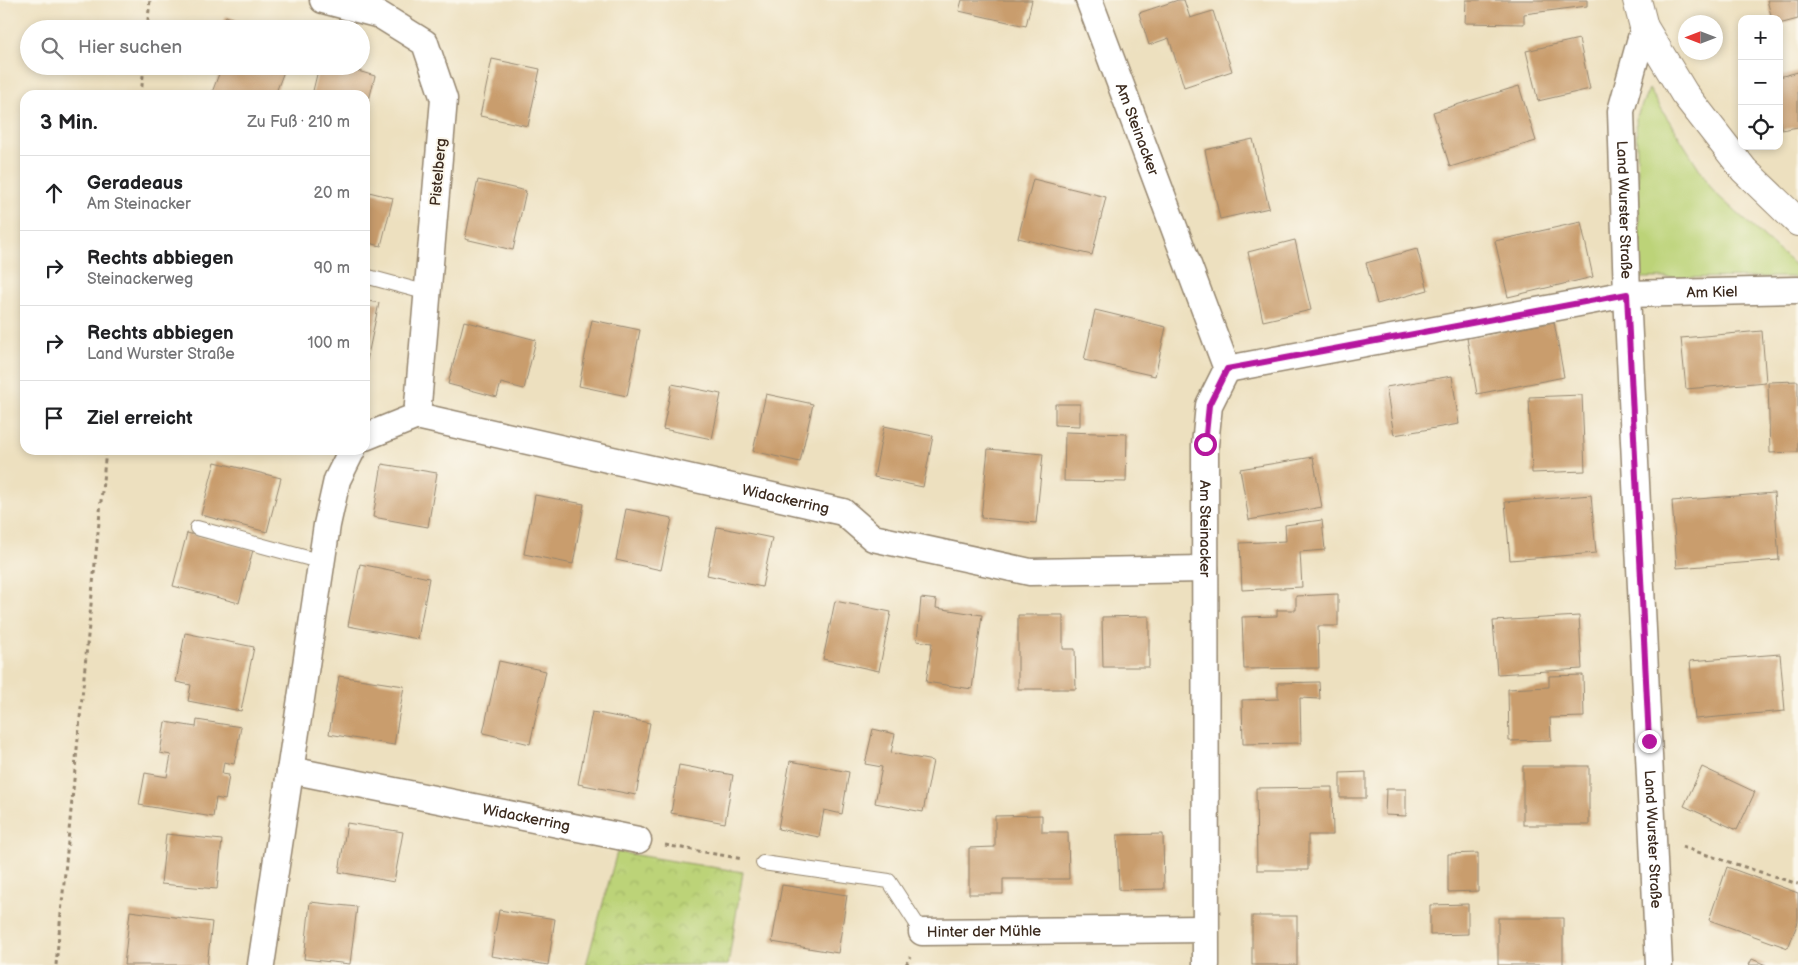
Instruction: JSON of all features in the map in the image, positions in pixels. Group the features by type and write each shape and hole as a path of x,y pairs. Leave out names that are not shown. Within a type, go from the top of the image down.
{"main road":[{"path":"1637,0 1644,27 1684,93 1744,170 1798,222"}],"street":[{"name":"Pistelberg","path":"323,0 380,15 425,43 444,99 417,416"},
{"name":"Am Steinacker","path":"1089,0 1227,369 1209,405 1205,444 1206,965"},
{"name":"Land Wurster Straße","path":"1644,27 1621,111 1627,294 1659,965"},
{"name":"Am Kiel","path":"1227,369 1627,294 1798,290"},
{"path":"370,435 417,416"},
{"name":"Widackerring","path":"417,416 843,512 873,538 1030,572 1205,569"},
{"path":"261,965 327,525 337,480 350,455"},
{"name":"Widackerring","path":"290,770 638,840"},
{"name":"Hinter der Mühle","path":"922,932 1205,929"}],"lane":[{"path":"370,278 427,296"},
{"path":"370,285 427,296"},
{"path":"197,528 322,562"},
{"name":"Hinter der Mühle","path":"763,863 889,881 922,932"}],"path":[{"path":"149,20 150,0"},
{"path":"142,90 143,75"},
{"path":"56,965 106,455"},
{"path":"1653,838 1798,884"},
{"path":"638,840 763,863"}],"green space":[{"path":"1649,89 1714,192 1798,268 1798,277 1641,278 1636,118"},
{"path":"617,852 743,872 728,965 586,965"}],"building":[{"path":"962,0 1032,0 1026,26 959,11"},
{"path":"1178,0 1184,0 1190,18 1213,11 1232,71 1184,87 1169,38 1149,45 1139,13"},
{"path":"1466,0 1587,0 1587,6 1524,14 1524,24 1465,23"},
{"path":"1767,0 1798,0 1798,19 1783,23 1783,15 1771,15"},
{"path":"226,16 237,20 224,20"},
{"path":"1579,39 1590,89 1538,101 1526,51"},
{"path":"492,59 540,69 528,126 480,116"},
{"path":"1798,72 1798,127 1783,130 1783,105 1783,76"},
{"path":"219,75 283,75 277,90 213,90"},
{"path":"317,75 375,76 370,96 370,90 313,90"},
{"path":"1519,86 1536,141 1450,167 1433,112"},
{"path":"1253,139 1269,208 1220,219 1205,150"},
{"path":"1033,179 1106,197 1092,255 1018,238"},
{"path":"478,180 526,191 513,250 465,239"},
{"path":"370,192 393,198 381,246 370,243"},
{"path":"1581,222 1593,277 1508,297 1495,241"},
{"path":"1295,240 1311,310 1263,321 1248,252"},
{"path":"1417,249 1428,290 1377,304 1366,263"},
{"path":"370,301 379,303 370,346"},
{"path":"1095,310 1166,327 1155,376 1084,360"},
{"path":"592,320 640,330 627,396 579,386"},
{"path":"464,321 536,340 524,389 501,383 497,397 448,384"},
{"path":"1554,322 1564,377 1477,394 1467,338"},
{"path":"1762,331 1766,382 1686,389 1681,338"},
{"path":"1452,376 1459,424 1394,435 1386,387"},
{"path":"1798,381 1798,452 1770,453 1768,382"},
{"path":"672,384 721,394 712,439 663,429"},
{"path":"766,394 813,404 800,462 753,451"},
{"path":"1582,395 1585,471 1532,473 1529,397"},
{"path":"1055,404 1080,404 1080,426 1055,425"},
{"path":"884,426 933,436 923,487 874,477"},
{"path":"1065,432 1127,434 1126,482 1064,481"},
{"path":"988,449 1043,454 1036,523 981,518"},
{"path":"1313,457 1322,507 1249,520 1240,469"},
{"path":"215,462 281,478 267,532 201,515"},
{"path":"382,464 437,473 428,527 373,517"},
{"path":"1774,493 1779,560 1677,568 1672,501"},
{"path":"535,495 584,504 573,564 524,554"},
{"path":"1591,495 1596,553 1510,560 1505,502"},
{"path":"626,509 672,518 661,570 616,560"},
{"path":"1322,520 1325,550 1300,552 1302,587 1242,590 1240,543 1286,541 1285,525"},
{"path":"717,527 772,538 762,587 707,575"},
{"path":"187,533 253,550 239,603 173,586"},
{"path":"360,564 429,578 418,639 348,626"},
{"path":"1338,594 1338,626 1318,626 1319,668 1244,669 1242,617 1277,616 1277,610 1296,610 1296,596"},
{"path":"921,598 937,600 936,608 982,615 972,689 926,682 932,643 917,641"},
{"path":"835,601 891,612 879,671 823,659"},
{"path":"1018,615 1063,615 1063,649 1075,649 1076,689 1018,689"},
{"path":"1149,616 1149,667 1103,667 1102,617"},
{"path":"1579,616 1582,669 1497,674 1493,621"},
{"path":"185,633 254,647 241,711 188,701 191,685 176,682"},
{"path":"1780,654 1785,711 1695,719 1690,661"},
{"path":"499,661 546,671 530,744 483,733"},
{"path":"1583,675 1584,717 1550,718 1551,740 1509,741 1508,689 1549,687 1549,676"},
{"path":"339,676 404,686 394,745 329,734"},
{"path":"1319,682 1320,699 1300,698 1301,743 1243,744 1242,700 1278,699 1278,683"},
{"path":"592,712 650,723 636,795 578,784"},
{"path":"197,720 241,727 234,764 224,762 222,774 229,775 225,800 216,798 213,817 139,805 145,773 167,777 171,755 160,753 165,722 196,727"},
{"path":"873,729 895,734 891,753 933,761 923,812 875,803 882,767 865,764"},
{"path":"790,761 849,772 842,814 824,810 819,837 778,829"},
{"path":"679,765 733,775 725,823 671,813"},
{"path":"1523,766 1589,766 1589,825 1523,825"},
{"path":"1702,767 1755,792 1737,830 1684,806"},
{"path":"1366,772 1366,798 1340,798 1340,773"},
{"path":"1332,787 1333,835 1308,835 1308,870 1257,870 1256,788"},
{"path":"1386,789 1406,789 1406,816 1385,815"},
{"path":"1042,815 1042,832 1068,832 1069,879 1003,879 1003,894 969,894 969,848 995,847 995,816"},
{"path":"347,823 403,832 394,882 339,872"},
{"path":"166,834 222,840 217,889 161,884"},
{"path":"1163,834 1164,889 1119,890 1117,835"},
{"path":"1478,853 1478,891 1448,892 1448,854"},
{"path":"1727,867 1798,893 1798,922 1788,948 1709,920"},
{"path":"782,885 847,895 838,953 772,942"},
{"path":"310,902 357,907 350,964 304,959"},
{"path":"1468,904 1468,934 1430,935 1430,905"},
{"path":"499,910 555,919 548,965 491,956"},
{"path":"130,911 212,922 207,965 124,965"},
{"path":"1252,916 1297,916 1297,965 1252,965"},
{"path":"1498,918 1563,918 1563,965 1498,965"},
{"path":"1752,959 1766,965 1749,965"}],"route":[{"path":"1205,444 1209,405 1227,369 1627,294 1649,741"}]}
